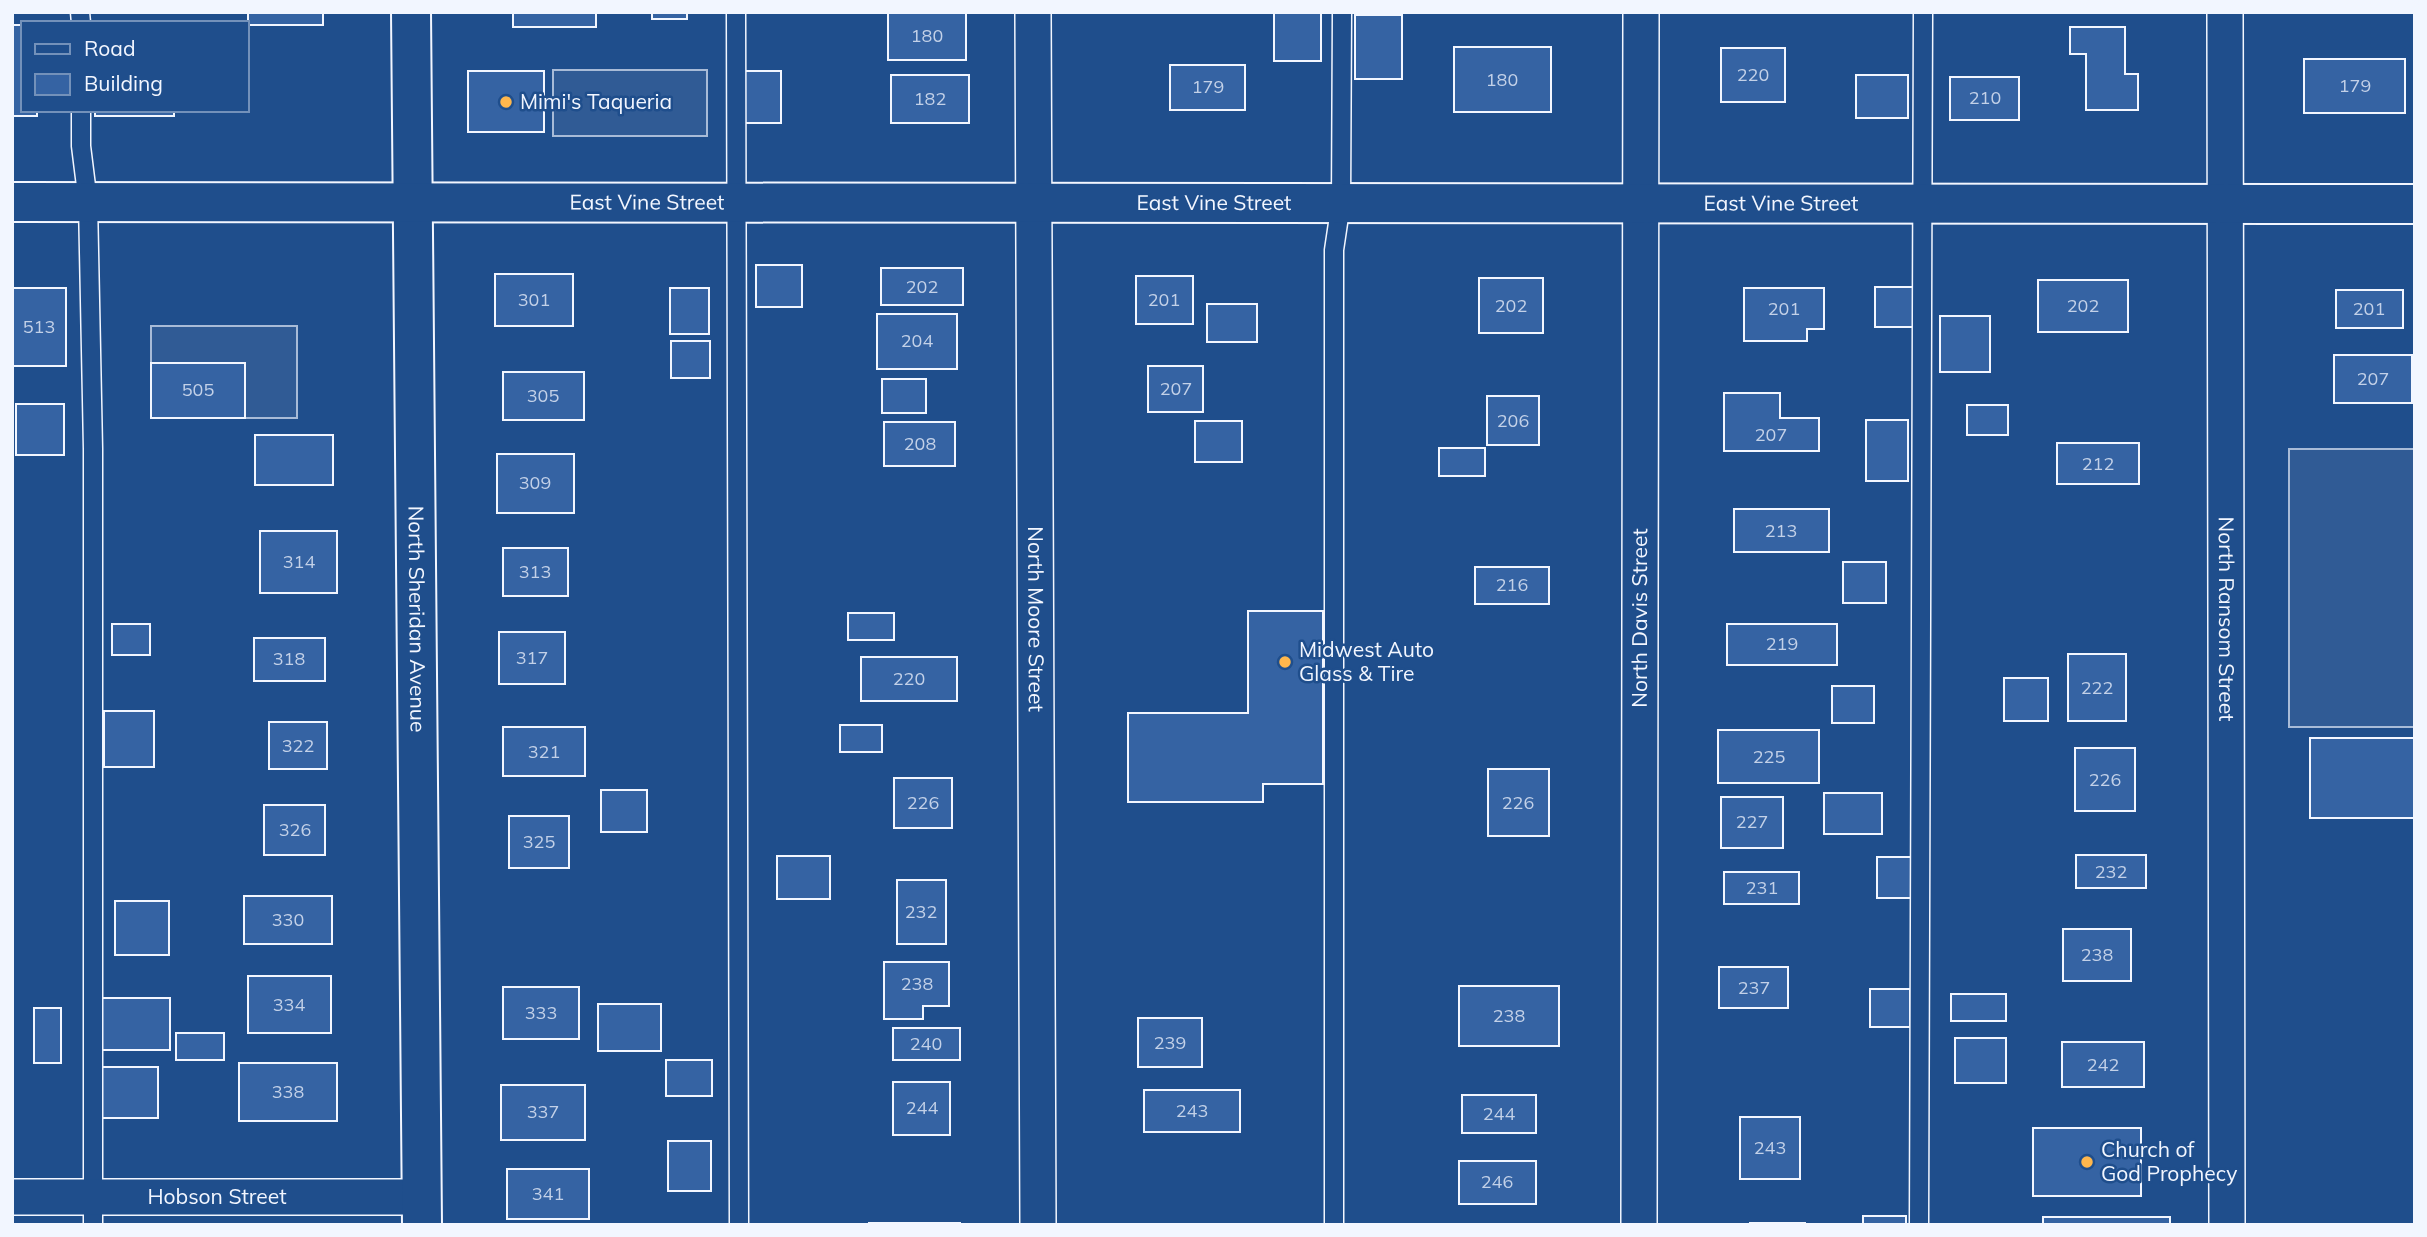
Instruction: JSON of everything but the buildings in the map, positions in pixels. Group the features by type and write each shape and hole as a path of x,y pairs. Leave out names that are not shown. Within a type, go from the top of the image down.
{"street":[{"name":"North Sheridan Avenue","path":"411,12 421,1211"},
{"name":"North Moore Street","path":"1033,12 1038,1225"},
{"name":"North Davis Street","path":"1639,1225 1641,12"},
{"name":"North Ransom Street","path":"2225,12 2227,1225"},
{"name":"East Vine Street","path":"12,202 2415,204"},
{"name":"Hobson Street","path":"12,1197 93,1211 421,1211"}],"lane":[{"path":"736,12 739,1225"},
{"path":"1334,1225 1334,250 1341,203 1342,12"},
{"path":"1919,1225 1923,12"},
{"path":"81,112 81,146 88,202 93,449 93,1211"}],"shaded area":[{"path":"553,70 707,70 707,136 553,136"},
{"path":"151,326 297,326 297,418 245,418 244,363 151,363"},
{"path":"2289,449 2415,449 2415,727 2289,727"}],"place":[{"name":"Mimi's Taqueria","path":"506,102"},
{"name":"Midwest Auto Glass & Tire","path":"1285,662"},
{"name":"Church of God Prophecy","path":"2087,1162"}]}
